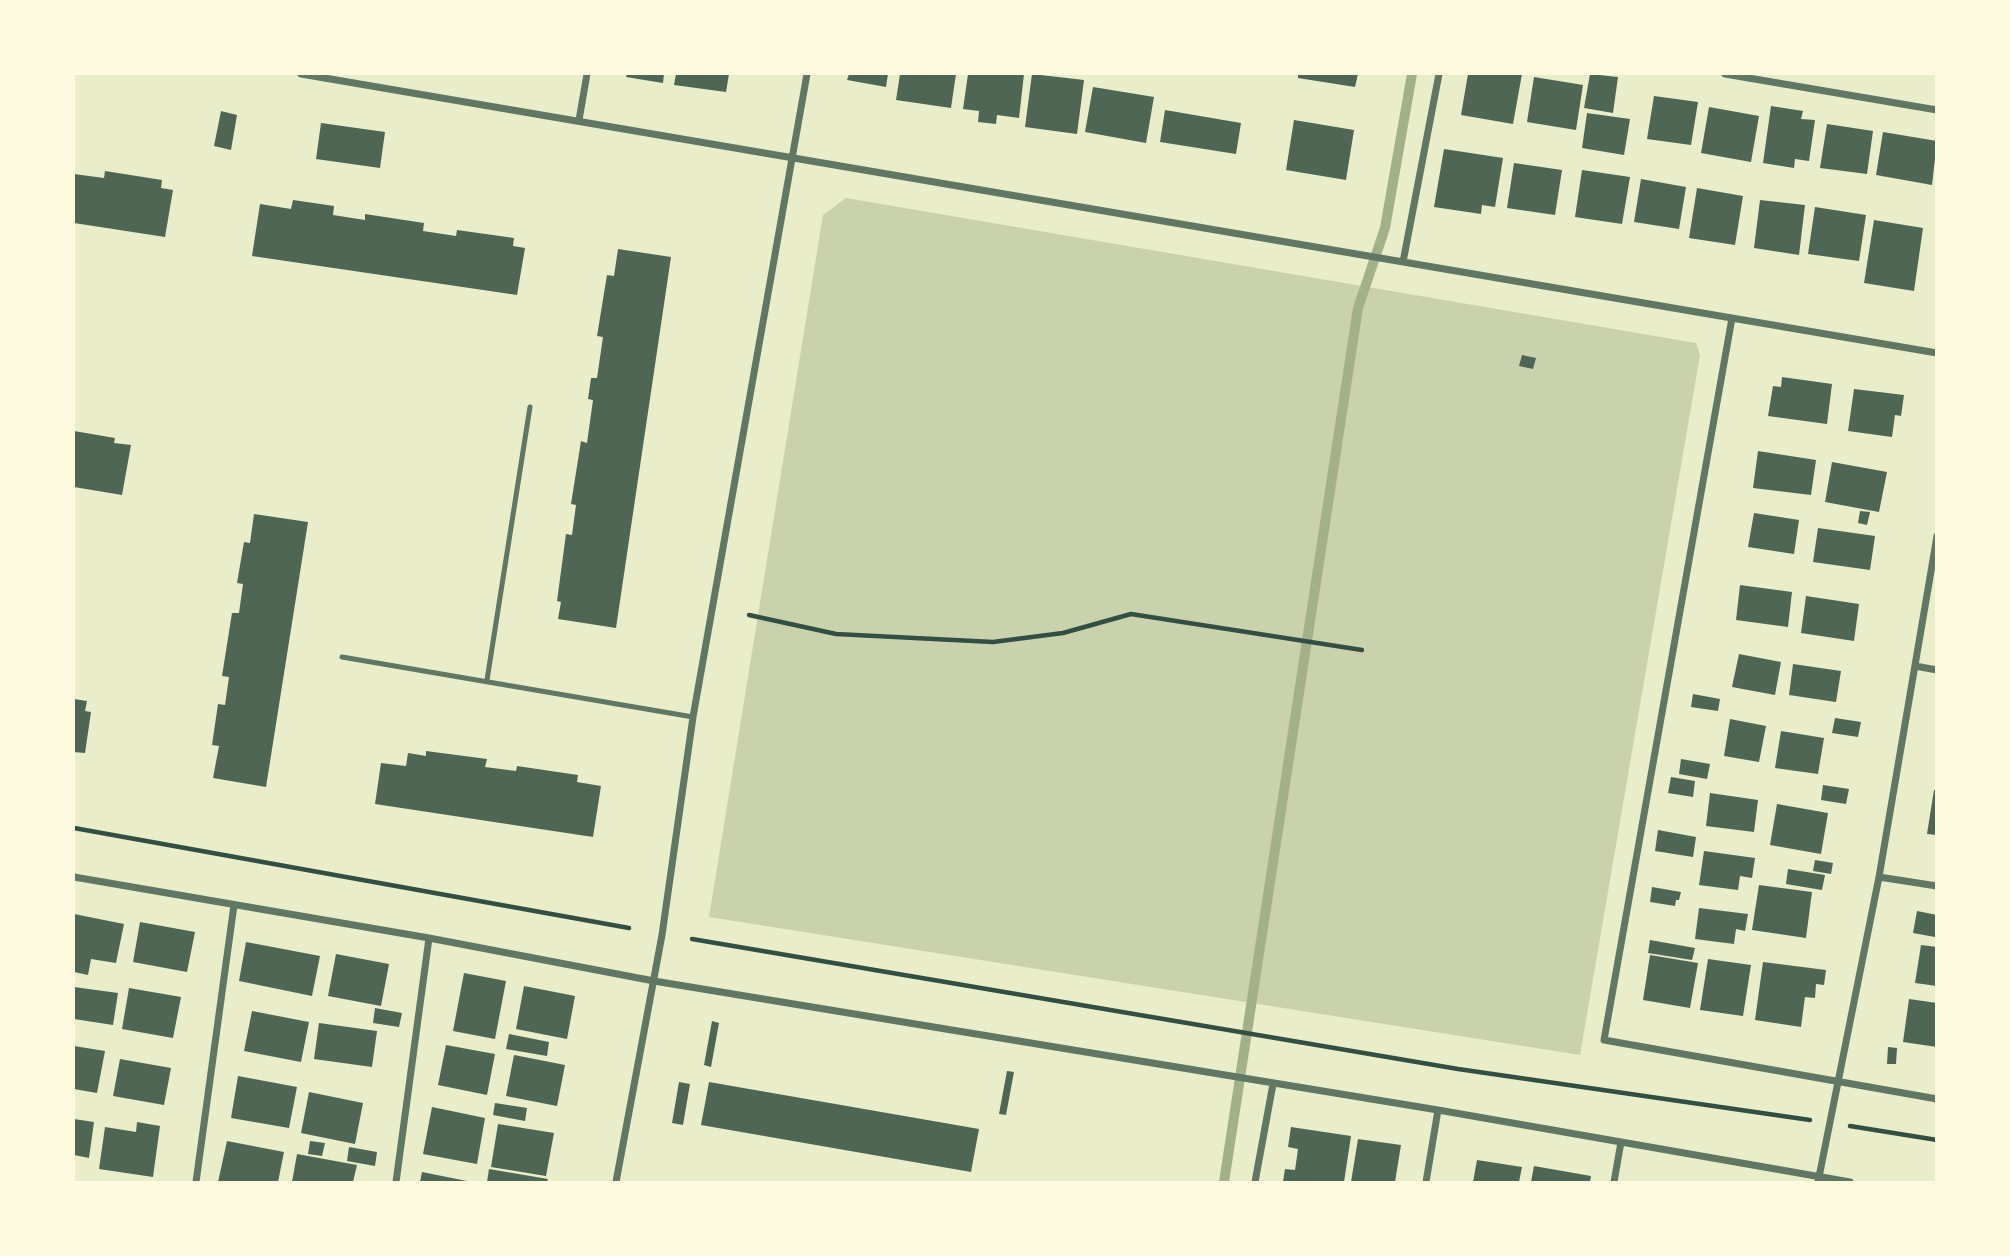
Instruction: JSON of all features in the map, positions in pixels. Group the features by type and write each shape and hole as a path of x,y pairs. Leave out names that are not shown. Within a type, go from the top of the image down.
{"street":[{"path":"301,74 1937,353"},
{"path":"579,120 587,74"},
{"path":"616,1182 654,981 693,717 807,74"},
{"path":"1403,262 1439,74"},
{"path":"1725,74 1937,110"},
{"path":"1732,318 1604,1041 1937,1099"},
{"path":"1818,1180 1878,877 1937,536"},
{"path":"1914,666 1937,670"},
{"path":"74,877 429,938 654,981 1438,1110 1818,1180 1850,1182"},
{"path":"1878,877 1937,886"},
{"path":"196,1182 234,905"},
{"path":"396,1182 429,938"},
{"path":"1255,1182 1273,1084"},
{"path":"1426,1182 1438,1110"},
{"path":"1614,1182 1621,1142"}],"lane":[{"path":"487,680 530,407"},
{"path":"342,657 693,717"}],"path":[{"path":"749,615 836,635 993,642 1063,633 1131,614 1362,650"},
{"path":"74,828 629,928"},
{"path":"692,939 1458,1069 1937,1140"}],"green space":[{"path":"846,198 1696,343 1700,355 1580,1055 709,917 823,215"}],"building":[{"path":"627,74 664,74 663,83 626,77"},
{"path":"676,74 729,74 726,92 674,85"},
{"path":"849,74 888,74 886,87 847,80"},
{"path":"900,74 956,74 951,108 896,100"},
{"path":"968,74 1024,74 1019,118 997,115 996,124 978,122 979,111 963,109"},
{"path":"1032,74 1084,80 1077,134 1025,127"},
{"path":"1298,74 1358,74 1355,87 1298,78"},
{"path":"1468,74 1522,74 1513,124 1461,115"},
{"path":"1590,74 1618,77 1613,113 1584,108"},
{"path":"1534,77 1583,85 1576,130 1527,122"},
{"path":"1093,87 1154,97 1146,143 1085,132"},
{"path":"1654,96 1698,102 1691,145 1647,139"},
{"path":"1771,106 1803,111 1801,119 1815,120 1809,161 1795,159 1794,168 1763,163"},
{"path":"1709,107 1759,116 1751,162 1701,153"},
{"path":"1165,110 1241,123 1236,154 1160,142"},
{"path":"221,111 237,115 231,150 214,146"},
{"path":"1587,113 1630,119 1624,155 1582,148"},
{"path":"1294,120 1354,130 1346,180 1286,170"},
{"path":"321,123 385,132 380,168 316,159"},
{"path":"1827,124 1873,131 1867,174 1820,168"},
{"path":"1883,132 1937,141 1932,185 1876,175"},
{"path":"1444,149 1503,158 1495,207 1482,205 1481,214 1434,207"},
{"path":"1514,163 1562,170 1555,215 1507,208"},
{"path":"1582,170 1630,177 1622,224 1575,217"},
{"path":"105,171 162,180 161,188 173,190 165,237 74,223 74,174 104,178"},
{"path":"1641,179 1686,187 1679,229 1634,222"},
{"path":"1697,188 1743,196 1735,245 1689,238"},
{"path":"293,200 334,206 333,215 365,220 365,214 424,223 423,231 456,236 457,230 514,238 513,246 525,248 517,295 252,256 260,204 291,209"},
{"path":"1760,200 1805,205 1799,255 1754,248"},
{"path":"1815,207 1866,215 1859,261 1808,254"},
{"path":"1874,220 1923,228 1914,291 1864,283"},
{"path":"618,249 671,257 616,628 558,619 561,602 557,601 566,534 572,535 576,505 571,504 581,441 587,443 593,400 588,399 591,378 597,378 603,337 597,336 607,275 614,276"},
{"path":"1522,355 1536,358 1533,369 1519,366"},
{"path":"1782,377 1832,384 1827,424 1768,416 1773,386 1781,387"},
{"path":"1854,389 1904,395 1901,416 1895,415 1892,437 1848,431"},
{"path":"74,431 115,438 114,443 131,445 122,495 74,487"},
{"path":"1758,451 1816,460 1811,495 1753,488"},
{"path":"1832,462 1887,472 1879,512 1825,502"},
{"path":"1860,511 1870,512 1867,525 1858,523"},
{"path":"1754,513 1799,520 1794,554 1748,547"},
{"path":"254,514 308,522 266,787 213,778 219,746 212,745 218,704 225,705 229,677 222,676 232,613 239,613 243,584 237,583 244,542 250,543"},
{"path":"1818,528 1875,536 1870,570 1813,562"},
{"path":"1740,585 1792,592 1788,627 1736,620"},
{"path":"1806,596 1859,604 1854,641 1801,633"},
{"path":"1739,654 1781,662 1775,695 1732,687"},
{"path":"1793,664 1841,671 1836,702 1789,695"},
{"path":"1693,694 1720,699 1718,711 1691,707"},
{"path":"74,699 87,701 85,711 91,712 85,753 74,752"},
{"path":"1835,718 1861,722 1858,737 1832,733"},
{"path":"1730,719 1766,726 1759,762 1724,756"},
{"path":"1781,731 1824,738 1818,774 1775,768"},
{"path":"426,751 487,759 485,767 516,771 517,766 578,775 577,782 601,786 593,837 375,804 381,763 406,766 408,753 426,756"},
{"path":"1681,759 1710,764 1707,779 1679,774"},
{"path":"1671,777 1695,781 1693,797 1668,793"},
{"path":"1823,785 1849,789 1846,804 1821,800"},
{"path":"1934,790 1937,790 1937,835 1927,834"},
{"path":"1710,793 1758,800 1754,832 1706,826"},
{"path":"1777,804 1828,813 1821,854 1770,845"},
{"path":"1658,830 1696,837 1693,857 1655,851"},
{"path":"1704,851 1755,858 1752,878 1740,876 1738,890 1699,885"},
{"path":"1815,860 1833,863 1831,874 1813,871"},
{"path":"1788,869 1825,875 1822,890 1786,884"},
{"path":"1759,885 1812,892 1806,938 1752,930"},
{"path":"1652,887 1681,892 1679,900 1676,900 1675,906 1650,902"},
{"path":"1699,908 1748,914 1745,931 1736,929 1734,944 1695,939"},
{"path":"1917,911 1937,915 1935,937 1913,933"},
{"path":"74,914 124,924 116,963 91,959 88,975 74,972"},
{"path":"140,922 195,932 187,972 133,962"},
{"path":"1650,940 1695,948 1692,960 1648,953"},
{"path":"246,942 320,956 312,996 239,981"},
{"path":"1921,945 1937,947 1937,986 1915,983"},
{"path":"336,954 389,964 381,1006 328,996"},
{"path":"1650,955 1698,963 1690,1008 1643,1000"},
{"path":"1708,959 1751,965 1743,1016 1700,1010"},
{"path":"1763,962 1826,970 1824,985 1816,984 1815,998 1805,997 1801,1027 1755,1020"},
{"path":"464,973 506,981 495,1039 453,1031"},
{"path":"524,986 575,996 567,1039 516,1029"},
{"path":"74,987 118,993 113,1025 74,1019"},
{"path":"129,988 181,997 173,1038 122,1029"},
{"path":"1909,999 1937,1003 1937,1047 1903,1042"},
{"path":"375,1008 402,1013 399,1027 373,1023"},
{"path":"252,1011 309,1022 301,1062 244,1051"},
{"path":"712,1021 719,1023 711,1067 704,1065"},
{"path":"319,1023 377,1031 372,1067 314,1059"},
{"path":"509,1034 549,1042 547,1056 506,1049"},
{"path":"446,1045 495,1054 487,1095 438,1085"},
{"path":"74,1046 105,1051 97,1093 74,1089"},
{"path":"1888,1047 1897,1048 1896,1064 1887,1064"},
{"path":"514,1055 565,1065 557,1106 506,1096"},
{"path":"120,1059 171,1068 164,1105 113,1096"},
{"path":"1007,1071 1014,1072 1006,1115 999,1114"},
{"path":"238,1076 297,1087 289,1128 231,1118"},
{"path":"679,1082 690,1084 683,1125 672,1123"},
{"path":"709,1082 979,1129 971,1172 701,1125"},
{"path":"309,1092 363,1103 355,1144 301,1133"},
{"path":"495,1103 527,1108 525,1121 493,1115"},
{"path":"432,1107 485,1118 477,1164 423,1154"},
{"path":"74,1119 94,1122 89,1158 74,1155"},
{"path":"137,1122 160,1126 153,1177 99,1169 105,1127 136,1132"},
{"path":"498,1124 554,1133 546,1176 491,1167"},
{"path":"1291,1127 1351,1136 1344,1182 1283,1182 1285,1169 1295,1170 1298,1149 1288,1147"},
{"path":"1358,1139 1401,1145 1395,1182 1351,1182"},
{"path":"227,1141 284,1152 278,1182 218,1182"},
{"path":"310,1141 325,1143 322,1156 308,1154"},
{"path":"349,1147 377,1152 375,1166 347,1161"},
{"path":"297,1154 357,1165 353,1182 292,1182"},
{"path":"1477,1160 1522,1167 1519,1182 1473,1182"},
{"path":"1534,1166 1591,1176 1590,1182 1531,1182"},
{"path":"489,1169 548,1179 547,1182 487,1182"},
{"path":"422,1172 467,1181 467,1182 420,1182"}],"waterway":[{"path":"1224,1182 1358,308 1385,228 1412,74"}]}
